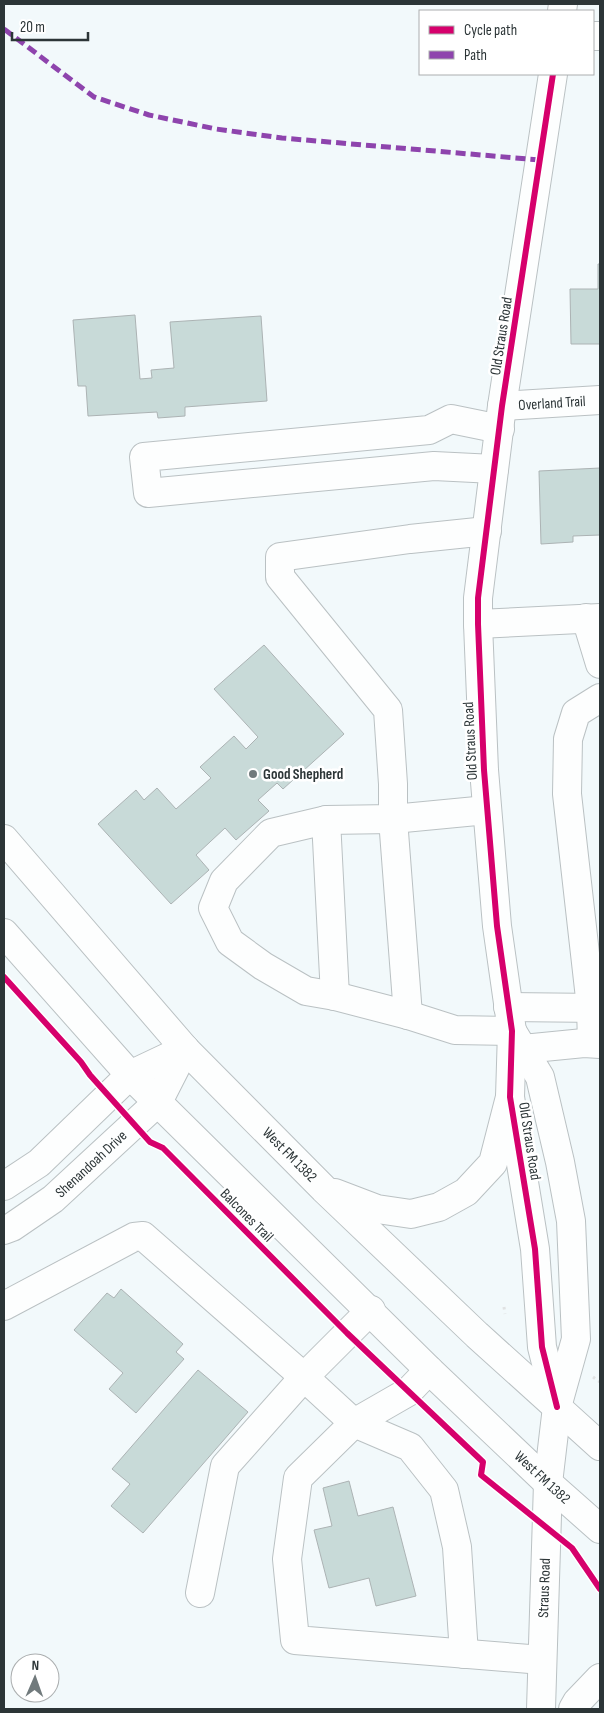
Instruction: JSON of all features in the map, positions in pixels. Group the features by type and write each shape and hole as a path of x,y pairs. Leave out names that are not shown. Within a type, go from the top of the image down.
{"street":[{"name":"Old Straus Road","path":"553,75 501,418 478,598 478,624 484,770 497,926 514,1029 510,1098 535,1249 542,1347 557,1407"},
{"name":"Overland Trail","path":"429,430 451,419 501,418 600,400"},
{"path":"434,466 429,430 144,457 148,493 434,466 494,470"},
{"path":"408,1015 393,819 393,784 388,710 280,577 280,558 410,538 487,531"},
{"path":"478,624 593,618 600,664"},
{"path":"487,810 393,819 326,820 271,832 224,881 213,908 230,942 263,966 306,992 335,996 408,1015 455,1030 514,1029 596,1043 596,1007 567,794 568,739 576,713 600,698"},
{"path":"326,820 335,996"},
{"name":"West FM 1382","path":"4,839 185,1049 324,1189 477,1335 600,1446"},
{"name":"West FM 1382","path":"4,933 130,1075 429,1370 548,1483 600,1529"},
{"path":"514,1029 596,1007"},
{"name":"Old Straus Road","path":"514,1029 540,1077 560,1162 571,1221 576,1339 557,1407"},
{"path":"4,1186 39,1163 130,1075 185,1049"},
{"name":"Shenandoah Drive","path":"4,1230 12,1227 53,1199 158,1102 185,1049"},
{"path":"324,1189 377,1209 411,1214 439,1207 466,1192 493,1162 510,1098"},
{"path":"4,1306 134,1237 142,1236 354,1423 410,1446 444,1490 457,1547 464,1654"},
{"path":"200,1593 225,1466 304,1377 370,1310"},
{"path":"429,1370 408,1392 354,1423 298,1478 287,1559 295,1640 542,1660"},
{"name":"Straus Road","path":"541,1709 548,1483 557,1407"},
{"path":"573,1709 577,1702 600,1678"}],"path":[{"path":"504,1307 505,1314"},
{"path":"592,1376 600,1382"}],"building":[{"path":"598,264 600,264 600,344 571,344 570,289 598,289"},
{"path":"135,315 140,379 152,378 151,370 174,368 170,322 261,316 267,401 185,407 185,416 158,418 157,412 88,416 86,386 78,386 73,320"},
{"path":"600,468 600,535 573,536 573,542 541,544 539,471"},
{"name":"Good Shepherd","path":"264,645 344,734 283,789 277,783 258,800 269,811 236,840 225,828 196,855 209,870 171,904 98,824 136,790 144,800 157,788 176,809 211,778 200,767 234,736 246,749 258,737 214,689"},
{"path":"121,1289 183,1344 176,1352 184,1359 136,1413 109,1389 123,1373 74,1330 107,1293 114,1298"},
{"path":"198,1370 248,1412 143,1533 111,1506 130,1484 112,1469"},
{"path":"349,1481 358,1516 393,1507 416,1596 376,1606 369,1578 329,1588 314,1530 332,1526 323,1488"}],"marked path":[{"path":"4,29 94,97 149,115 216,129 282,138 540,160"}],"cycle path":[{"path":"553,75 502,406 478,598 478,624 484,770 497,926 512,1031 510,1097 535,1249 542,1347 557,1407"},
{"name":"Balcones Trail","path":"4,977 150,1142 163,1148 347,1333 483,1462 481,1475 572,1548 600,1589"}],"place":[{"name":"Good Shepherd","path":"253,774"}]}
